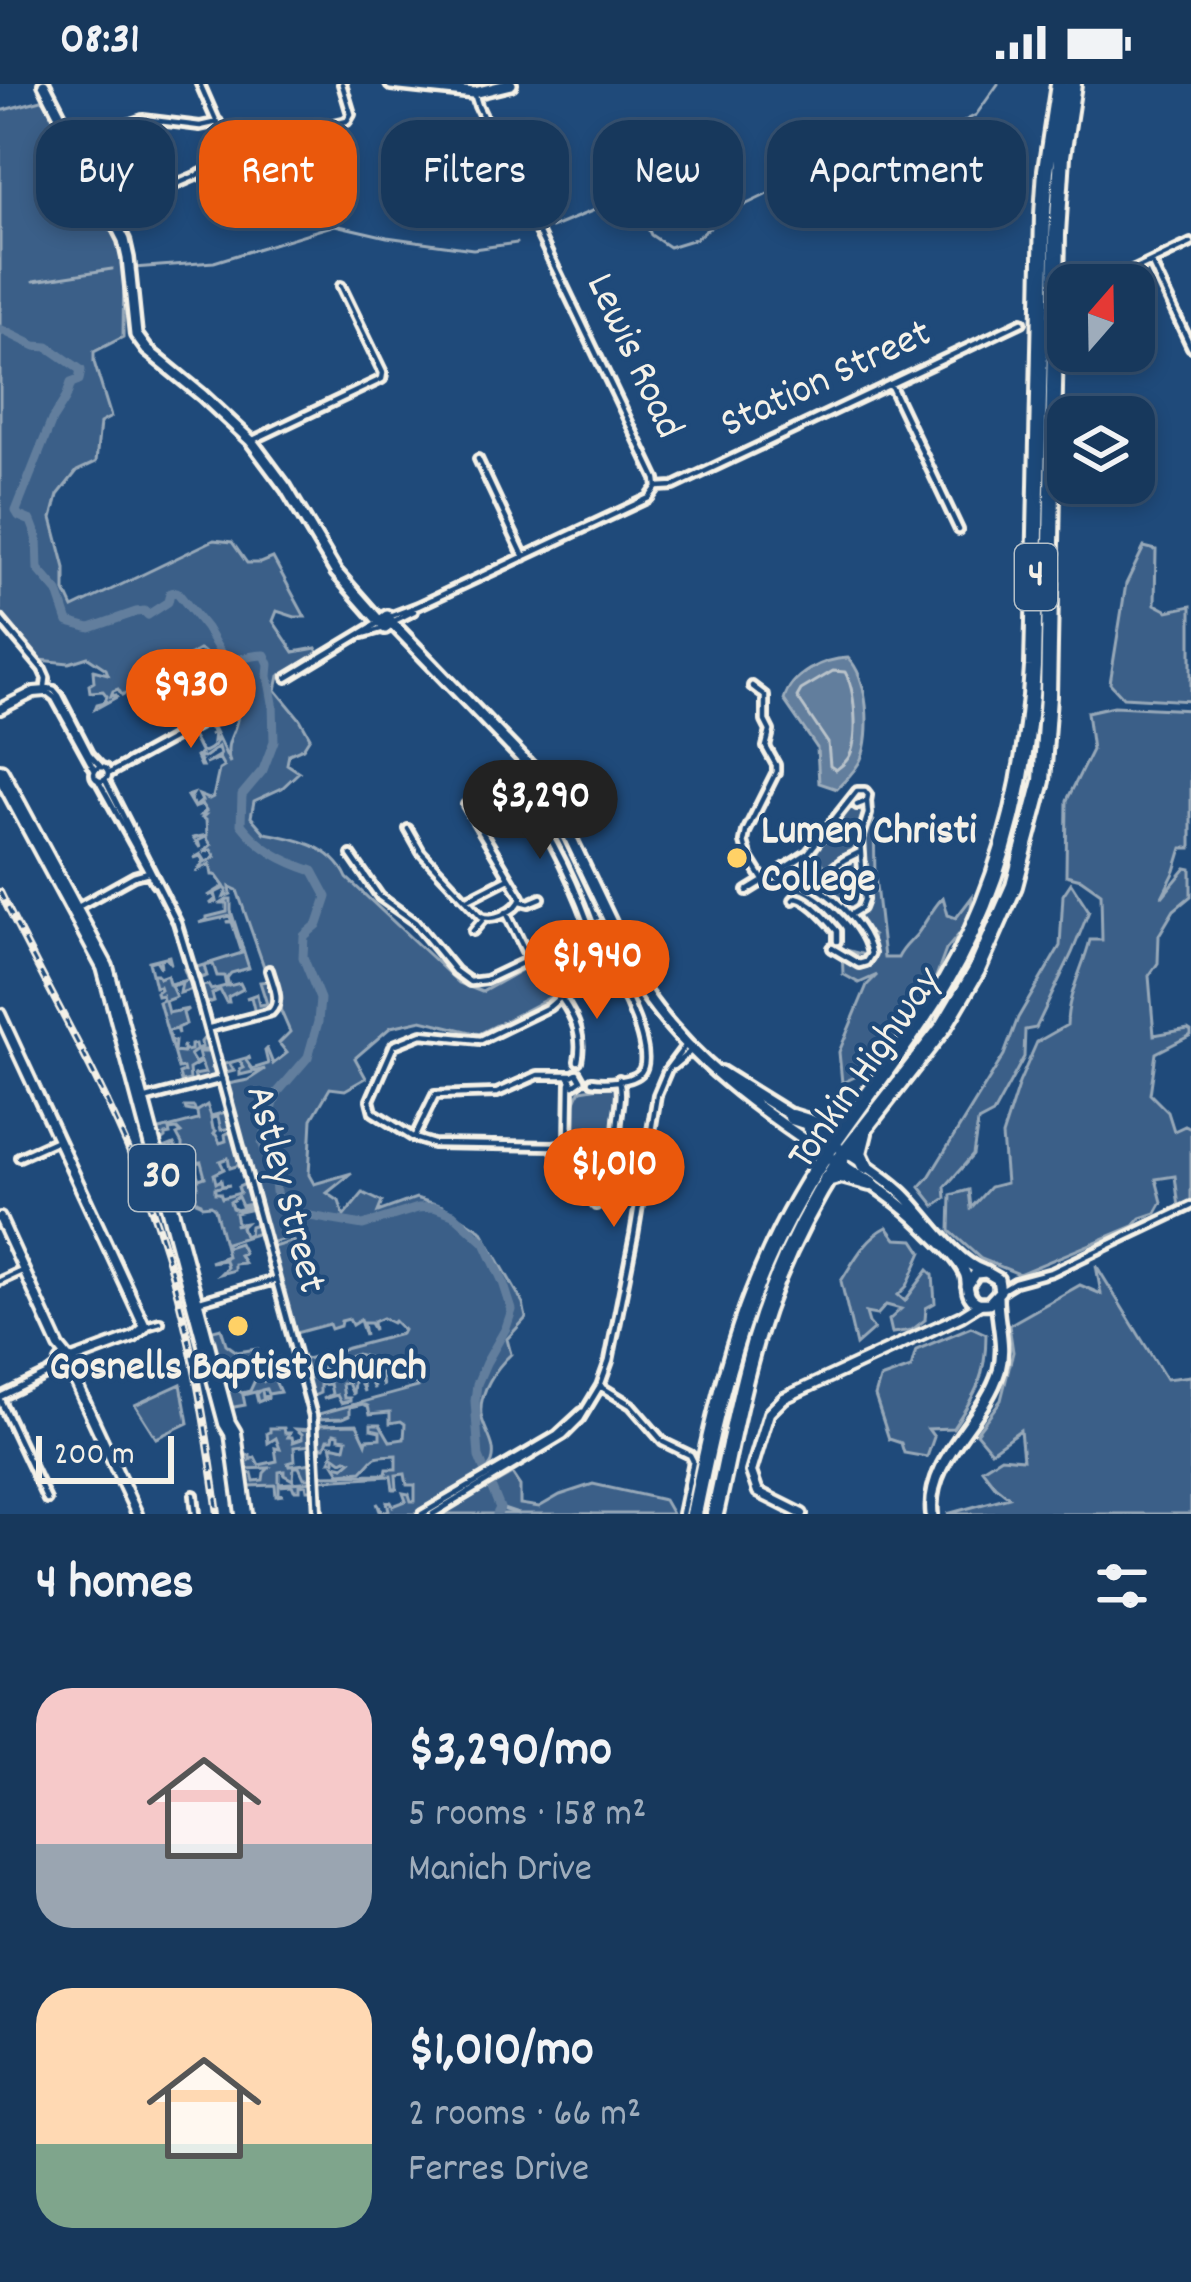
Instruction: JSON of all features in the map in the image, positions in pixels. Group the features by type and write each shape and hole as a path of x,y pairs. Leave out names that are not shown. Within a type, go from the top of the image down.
{"highway":[{"name":"Tonkin Highway","path":"715,1514 748,1367 782,1267 827,1179 831,1151 941,989 968,939 1002,853 1022,778 1033,667 1043,214 1059,84"},
{"name":"Tonkin Highway","path":"694,1514 721,1388 740,1322 767,1257 814,1159 867,1122 944,1026 977,970 1014,886 1042,781 1059,201 1073,84"},
{"name":"30","path":"0,759 75,908"},
{"name":"30","path":"0,772 105,967 227,1423 234,1514"},
{"path":"792,1117 844,1129"},
{"path":"866,1166 860,1153 867,1122"},
{"path":"827,1179 841,1174 870,1183"},
{"name":"30","path":"227,1423 237,1455 244,1514"}],"main road":[{"path":"44,84 124,240 136,335 251,441 286,488 336,572 543,780 662,1019 736,1091 831,1151 866,1166 904,1195 998,1289 1000,1367 985,1403 937,1477 932,1514"},
{"path":"391,84 478,95 515,84"},
{"path":"716,1070 792,1117 920,1222 964,1272 968,1290 998,1312"},
{"path":"968,1290 972,1276 986,1272"},
{"path":"982,1304 998,1289"}],"street":[{"path":"200,84 217,120"},
{"path":"342,84 351,114 348,120"},
{"name":"Lewis Road","path":"478,95 657,487 652,496 524,557"},
{"path":"1147,264 1191,243"},
{"path":"1151,262 1191,347"},
{"path":"251,441 382,380 383,373 340,286"},
{"name":"Station Street","path":"657,487 674,486 1022,322"},
{"path":"890,384 959,530"},
{"path":"287,678 386,622 524,557 478,459"},
{"name":"Astley Street","path":"0,619 42,668 46,689 102,773 182,933 313,1416 318,1514"},
{"path":"752,686 766,696 764,718 770,731 766,747 776,769 744,838 746,853 763,880"},
{"path":"0,706 46,689"},
{"path":"102,773 238,704"},
{"path":"511,780 566,866 591,929"},
{"path":"747,891 804,857 856,791 866,792 868,812 860,852 864,900 850,916"},
{"path":"857,806 867,801"},
{"path":"466,805 521,901"},
{"path":"408,829 421,852 484,918 491,919 521,901 541,898"},
{"path":"813,884 860,852"},
{"path":"351,855 380,897 415,922 462,978 478,982 610,920"},
{"path":"75,908 148,868"},
{"path":"778,872 795,874 813,884 850,916 868,941 870,958 859,964 835,945 838,934 832,926 802,898 793,900"},
{"path":"466,900 510,877"},
{"path":"506,912 529,959"},
{"path":"473,931 484,918"},
{"path":"209,1028 271,1012 277,999 269,970"},
{"path":"414,1138 435,1094 497,1094 538,1075 604,1083 640,1073 642,1042 628,998 615,976 604,971 549,1007 481,1040 422,1034 392,1047 369,1106 414,1138 437,1144 554,1146 617,1140 647,1145"},
{"path":"561,997 580,1036 569,1144"},
{"path":"0,1014 142,1327 140,1334 0,1398 47,1500"},
{"path":"422,1514 536,1451 586,1408 600,1386 622,1300 657,1095 668,1069 689,1048"},
{"path":"141,1101 222,1079"},
{"path":"554,1146 560,1165 596,1204 617,1140 620,1079"},
{"path":"19,1157 58,1139"},
{"path":"998,1289 1052,1272 1191,1206"},
{"path":"0,1218 137,1514"},
{"path":"0,1281 24,1270"},
{"path":"196,1302 275,1280"},
{"path":"962,1316 968,1290"},
{"path":"802,1514 758,1492 751,1472 769,1412 784,1398 982,1304"},
{"path":"142,1327 160,1322"},
{"path":"600,1386 631,1405 663,1442 694,1461 682,1514"},
{"path":"194,1495 196,1514"},
{"path":"433,1514 452,1500"}],"shaded area":[{"path":"49,98 60,120 36,120 36,228 113,228 124,264 123,337 94,352 111,417 100,423 96,462 77,471 58,495 52,518 65,568 65,591 73,608 214,540 232,542 247,563 273,558 305,617 277,611 273,621 294,652 316,648 319,655 279,676 276,690 310,737 303,748 289,754 287,764 299,772 282,788 254,801 251,817 265,833 323,851 459,983 482,992 605,923 615,946 574,983 479,1034 422,1020 391,1027 355,1058 366,1078 345,1090 330,1088 312,1119 309,1175 314,1184 352,1173 327,1193 339,1201 344,1216 363,1193 382,1202 378,1212 416,1198 442,1206 481,1230 523,1303 526,1318 507,1339 511,1354 490,1381 481,1406 492,1462 453,1492 464,1487 417,1514 381,1514 377,1503 383,1512 389,1510 387,1502 393,1506 406,1501 403,1493 415,1501 415,1485 407,1485 405,1474 396,1475 397,1489 393,1489 391,1476 320,1480 320,1475 386,1474 387,1469 396,1469 396,1455 373,1459 362,1471 340,1473 335,1465 344,1467 351,1461 335,1456 330,1461 331,1445 345,1448 347,1439 334,1433 325,1447 318,1447 319,1425 357,1424 366,1443 380,1438 380,1431 371,1429 371,1424 380,1424 390,1441 404,1439 405,1424 390,1423 390,1412 370,1414 363,1404 350,1407 350,1415 343,1418 316,1419 315,1415 418,1387 417,1383 408,1385 418,1375 413,1368 417,1366 405,1367 403,1381 399,1369 393,1370 393,1384 388,1371 381,1373 383,1387 379,1374 373,1375 374,1389 368,1377 362,1378 364,1392 359,1379 354,1380 353,1395 348,1383 342,1384 344,1398 350,1401 341,1403 337,1395 323,1399 332,1394 330,1384 320,1385 320,1393 311,1397 309,1374 356,1359 371,1368 373,1359 357,1354 307,1372 302,1360 403,1330 382,1318 373,1322 374,1330 370,1323 363,1323 365,1336 360,1320 352,1325 349,1319 331,1329 329,1324 296,1333 270,1248 293,1241 297,1247 306,1244 302,1232 269,1243 228,1084 248,1080 265,1069 240,1075 244,1068 239,1060 247,1058 252,1069 268,1064 267,1049 273,1064 287,1053 279,1043 290,1032 277,1002 255,1013 251,997 246,998 257,994 259,1005 267,1004 260,982 269,981 237,890 230,887 231,894 224,897 225,888 215,893 217,901 210,904 216,899 213,894 208,896 224,886 212,875 210,864 198,870 204,861 200,856 194,858 201,854 206,862 215,857 211,850 203,852 211,845 206,837 198,841 200,848 193,838 207,835 205,815 201,815 206,811 202,805 194,808 187,796 193,794 190,799 195,807 202,801 199,795 213,797 219,770 224,767 219,758 205,764 220,755 218,747 198,757 200,766 196,757 201,754 192,736 201,752 207,751 218,740 213,741 214,732 208,727 212,725 230,763 229,743 238,714 235,700 199,650 122,695 118,689 113,691 111,696 117,697 95,709 107,696 103,691 90,692 93,670 108,674 106,669 88,657 69,663 40,660 0,612 0,111"},
{"path":"1144,547 1156,550 1155,604 1168,611 1191,606 1191,701 1123,697 1110,683 1126,584"},
{"path":"1114,706 1191,710 1191,848 1182,848 1162,897 1186,868 1191,869 1191,896 1174,910 1159,935 1158,963 1149,976 1154,1035 1191,1031 1156,1053 1150,1094 1168,1112 1174,1131 1185,1126 1191,1129 1191,1201 1179,1207 1175,1176 1156,1179 1162,1202 1156,1213 1019,1274 981,1259 950,1231 951,1195 969,1190 971,1208 990,1187 1006,1183 1002,1136 1019,1083 1037,1042 1067,1025 1090,940 1102,940 1101,893 1066,875 1067,800 1092,750 1087,712"},
{"path":"853,805 874,821 884,958 898,958 943,897 948,915 956,918 972,897 970,921 946,950 936,977 906,1026 867,1071 842,1083 839,1052 867,985 877,975 859,983 843,974 842,949 869,956 873,936 816,892 832,874 815,855 839,813"},
{"path":"1071,883 1089,911 1072,953 1036,1028 1025,1030 1024,1057 993,1114 978,1122 973,1155 945,1187 946,1198 935,1206 920,1187 1004,1055 1018,1018 1060,946 1063,895"},
{"path":"228,899 249,968 227,978 229,986 240,983 243,989 228,997 229,1002 220,990 212,994 214,1001 205,1004 200,986 208,985 211,990 226,986 224,976 217,976 213,964 204,966 207,976 197,979 194,968 242,953 232,922 227,922 230,916 199,923 227,912 227,903 222,903"},
{"path":"188,968 193,989 180,993 182,983 171,986 176,997 165,1001 168,1013 188,1009 183,1013 186,1024 177,1028 178,1034 176,1029 168,1031 175,1041 174,1052 183,1053 183,1045 185,1051 195,1044 196,1049 202,1047 206,1036 210,1050 197,1050 190,1055 195,1063 200,1060 198,1052 210,1052 214,1078 196,1082 194,1075 205,1073 201,1062 189,1069 190,1080 181,1082 183,1068 178,1069 159,1002 162,995 157,996 160,989 152,974 167,975 169,984 188,980 184,969"},
{"path":"234,1062 229,1063 234,1071 223,1074 221,1065"},
{"path":"612,1085 618,1092 614,1126 576,1138 572,1114 581,1090"},
{"path":"207,1105 211,1116 226,1112 230,1128 221,1130 218,1117 211,1118 214,1134 220,1143 231,1132 240,1165 230,1168 228,1158 220,1161 224,1169 214,1174 216,1183 221,1180 222,1186 230,1185 215,1188 215,1193 222,1198 240,1193 238,1187 245,1184 251,1204 242,1206 238,1197 230,1202 232,1208 249,1210 235,1213 234,1225 245,1223 241,1227 244,1236 257,1224 259,1233 226,1243 227,1247 239,1243 244,1263 220,1274 227,1267 225,1260 210,1262 227,1256 215,1209 196,1201 190,1189 198,1186 197,1180 170,1190 166,1176 181,1172 184,1182 196,1171 199,1179 205,1177 201,1162 173,1160 176,1169 168,1171 159,1150 174,1144 178,1154 182,1153 177,1135 181,1133 169,1130 160,1142 156,1131 198,1120 196,1112"},
{"path":"887,1227 896,1239 914,1240 922,1252 898,1295 905,1301 928,1270 933,1275 935,1303 926,1308 925,1320 912,1330 892,1333 889,1320 901,1309 886,1305 877,1315 866,1313 874,1329 856,1345 841,1281 866,1244"},
{"path":"1096,1265 1166,1379 1191,1376 1191,1514 947,1514 1009,1497 982,1469 1001,1457 1023,1459 1020,1430 991,1451 976,1433 1001,1400 1013,1352 1009,1325 1080,1285 1101,1294"},
{"path":"971,1327 986,1334 982,1374 974,1395 953,1428 928,1429 934,1437 927,1457 904,1453 901,1443 889,1439 875,1396 880,1379 911,1368 916,1350"},
{"path":"221,1328 226,1344 237,1352 258,1349 265,1363 281,1357 273,1361 276,1370 262,1372 264,1381 272,1374 280,1392 262,1390 268,1398 258,1402 259,1391 243,1395 245,1405 229,1408 224,1392 250,1391 256,1378 249,1367 221,1374 209,1331"},
{"path":"181,1384 188,1423 156,1438 135,1405"},
{"path":"270,1428 284,1428 293,1442 302,1439 296,1429 312,1430 312,1445 294,1447 295,1461 288,1463 313,1463 314,1478 304,1478 299,1467 294,1467 293,1480 279,1472 279,1484 313,1481 315,1490 307,1490 306,1484 300,1490 279,1486 283,1495 276,1496 275,1485 249,1486 249,1498 245,1498 244,1475 252,1473 254,1481 263,1480 269,1468 244,1469 240,1456 255,1457 259,1465 277,1461 275,1448 280,1449 276,1438 268,1443"},
{"path":"512,1474 520,1486 520,1504 539,1507 593,1484 664,1500 672,1514 441,1514"}],"water":[{"path":"848,658 864,692 866,735 859,763 837,789 819,783 817,748 784,700 793,683 809,670"}],"waterway":[{"path":"569,221 621,199 639,209 651,235 669,247 695,239 728,213 770,193 796,199 899,155 976,115 998,84"},
{"path":"133,268 214,262 335,225 473,249 517,243"},
{"path":"34,281 112,269"},
{"path":"0,329 35,346 48,347 81,370 52,420 16,511 31,521 37,537 38,569 58,592 68,622 90,628 136,612 148,615 177,592 225,660 265,655 269,664 274,741 263,770 242,795 241,824 273,853 313,871 327,897 318,924 304,936 303,957 320,999 318,1022 308,1057 277,1093 262,1143 273,1168 277,1199 304,1215 363,1225 434,1207 453,1214 485,1243 512,1310 477,1384 475,1401 479,1457 500,1508 497,1514"},
{"path":"500,1508 518,1514"},
{"path":"576,1514 592,1514"}],"railway":[{"path":"0,892 104,1096 151,1207 188,1336 218,1514"}],"place":[{"name":"Lumen Christi College","path":"737,858"},
{"name":"Gosnells Baptist Church","path":"238,1326"}]}
